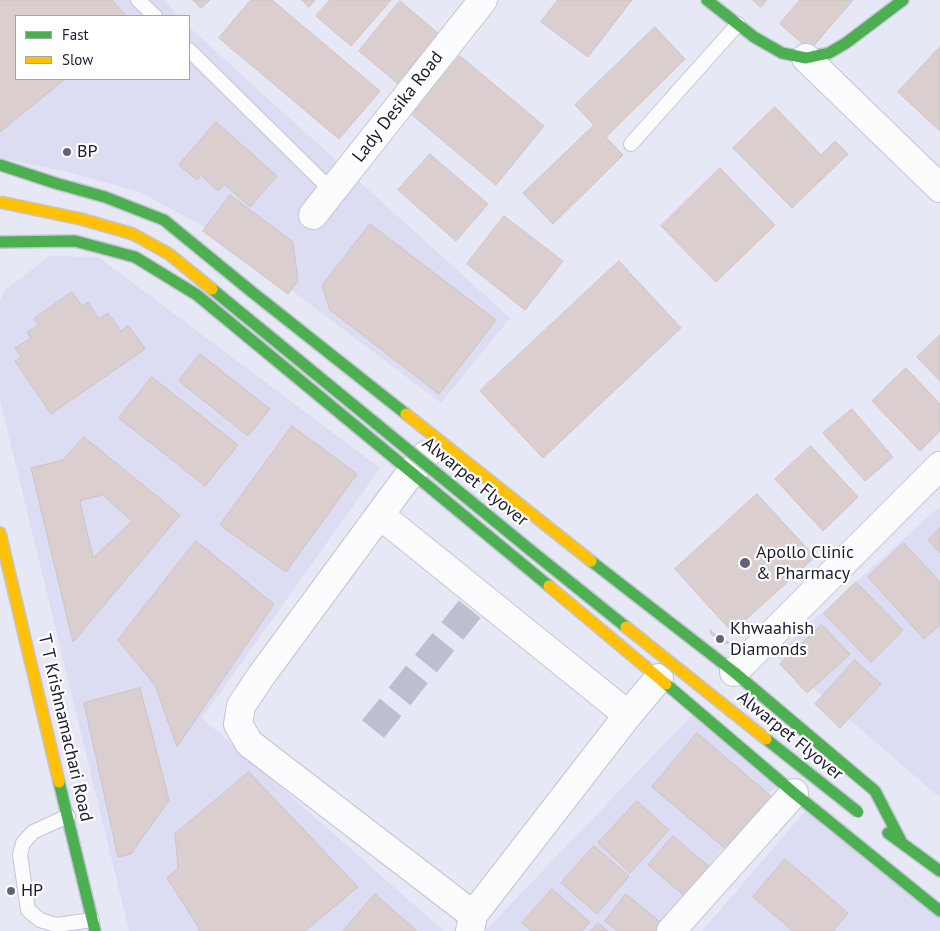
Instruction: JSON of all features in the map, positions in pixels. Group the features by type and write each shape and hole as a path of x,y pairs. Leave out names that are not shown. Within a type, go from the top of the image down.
{"main road":[{"path":"706,0 754,37 782,53 806,58 829,53 846,43 903,0"},
{"path":"0,165 105,197 164,220 570,545 734,672 875,791 902,843"},
{"name":"Alwarpet Flyover","path":"0,202 81,219 133,234 169,254 521,542 861,815"},
{"path":"0,242 75,242 135,257 196,295 659,678 794,793 940,911"},
{"name":"T T Krishnamachari Road","path":"0,533 93,927"},
{"path":"880,828 940,871"}],"street":[{"name":"Lady Desika Road","path":"314,215 483,0"},
{"path":"806,58 940,188"},
{"path":"438,440 411,473 261,676 241,706 238,724 249,743 471,923 628,715 659,678"},
{"path":"734,672 940,466"},
{"path":"380,515 475,602 628,715"},
{"path":"671,931 794,793"}],"lane":[{"path":"138,0 154,15"},
{"path":"631,144 738,24"},
{"path":"190,51 332,191"},
{"path":"68,816 33,832 23,843 20,856 28,910 40,920 56,925 93,927"}],"shaded area":[{"path":"0,0 164,0 177,15 15,15 15,80 190,80 190,28 510,318 441,403 214,232 140,192 64,171 0,158"},
{"path":"50,256 98,257 380,468 202,718 444,931 129,931 0,400 0,300 5,290"},
{"path":"940,506 940,798 775,655"},
{"path":"694,713 776,786 653,931 485,931"},
{"path":"808,808 940,909 940,931 702,931"}],"building":[{"path":"0,0 112,0 125,15 15,15 15,80 64,80 0,132"},
{"path":"193,0 210,0 201,8"},
{"path":"251,0 272,0 380,91 339,139 219,38"},
{"path":"302,0 315,0 309,7"},
{"path":"330,0 391,0 351,46 316,16"},
{"path":"558,0 632,0 588,57 541,22"},
{"path":"753,0 767,0 761,7"},
{"path":"800,0 853,0 810,50 780,24"},
{"path":"400,1 439,34 397,83 359,51"},
{"path":"655,27 685,59 606,137 623,155 553,224 523,193 594,125 575,105"},
{"path":"940,47 940,131 898,92"},
{"path":"460,56 544,126 496,185 411,114"},
{"path":"775,107 821,155 835,141 848,154 792,208 733,148"},
{"path":"216,122 277,176 250,207 224,184 218,191 201,175 197,180 179,165"},
{"path":"430,154 488,204 456,241 398,190"},
{"path":"720,168 775,225 716,282 661,226"},
{"path":"230,195 293,242 298,281 288,294 203,231"},
{"path":"504,216 563,261 525,310 467,264"},
{"path":"370,224 496,320 439,394 330,310 322,286"},
{"path":"619,261 681,328 543,458 480,391"},
{"path":"72,292 82,306 88,302 99,319 108,313 121,331 128,325 145,349 51,414 15,361 21,357 15,348 31,338 27,332 39,325 34,319"},
{"path":"940,335 940,381 917,357"},
{"path":"200,354 270,409 248,436 179,381"},
{"path":"906,368 940,404 940,431 920,451 872,401"},
{"path":"152,377 238,445 205,486 119,418"},
{"path":"852,409 893,457 865,481 823,433"},
{"path":"292,426 357,474 286,572 220,525"},
{"path":"84,437 180,515 73,642 31,468 63,460","holes":["103,495 132,521 93,558 80,501"]},
{"path":"811,446 858,497 823,531 775,479"},
{"name":"Apollo Clinic & Pharmacy","path":"757,494 815,557 732,632 675,569"},
{"path":"940,528 940,553 928,540"},
{"path":"196,541 274,604 177,747 155,685 118,640"},
{"path":"904,543 940,582 940,625 924,639 868,577"},
{"path":"856,582 903,630 871,662 824,614"},
{"path":"822,625 850,654 807,693 780,664"},
{"name":"Khwaahish Diamonds","path":"710,630 730,643 724,644 711,634"},
{"path":"855,660 881,684 840,728 815,704"},
{"path":"140,688 169,800 131,854 118,857 84,703"},
{"path":"697,733 772,797 727,850 652,787"},
{"path":"249,772 358,887 305,931 199,931 199,928 167,878 178,869 175,834"},
{"path":"637,801 669,830 630,873 598,843"},
{"path":"673,836 713,870 688,899 648,865"},
{"path":"594,846 629,876 597,914 561,883"},
{"path":"785,859 848,913 833,931 793,931 753,897"},
{"path":"552,889 590,922 582,931 532,931 522,923"},
{"path":"375,894 417,931 343,931"},
{"path":"626,894 664,925 660,931 618,931 605,921"},
{"path":"598,923 608,931 591,931"}],"tunnel":[{"path":"373,729 470,609"}],"traffic: fast":[{"path":"707,0 754,37 782,53 806,58 829,53 846,43 903,0"},
{"path":"0,165 105,197 164,220 406,414"},
{"path":"0,242 75,241 135,257 197,295 549,586"},
{"path":"212,289 626,627"},
{"path":"591,561 734,672 875,791 902,843"},
{"path":"666,684 794,793 940,911"},
{"path":"766,739 858,812"},
{"path":"59,782 95,931"},
{"path":"888,833 940,871"}],"traffic: slow":[{"path":"0,202 81,219 133,234 169,254 212,289"},
{"path":"406,414 591,561"},
{"path":"0,533 59,782"},
{"path":"549,586 666,684"},
{"path":"626,627 766,739"}],"place":[{"name":"BP","path":"67,152"},
{"name":"Apollo Clinic & Pharmacy","path":"745,563"},
{"name":"Khwaahish Diamonds","path":"720,639"},
{"name":"HP","path":"11,891"}]}
